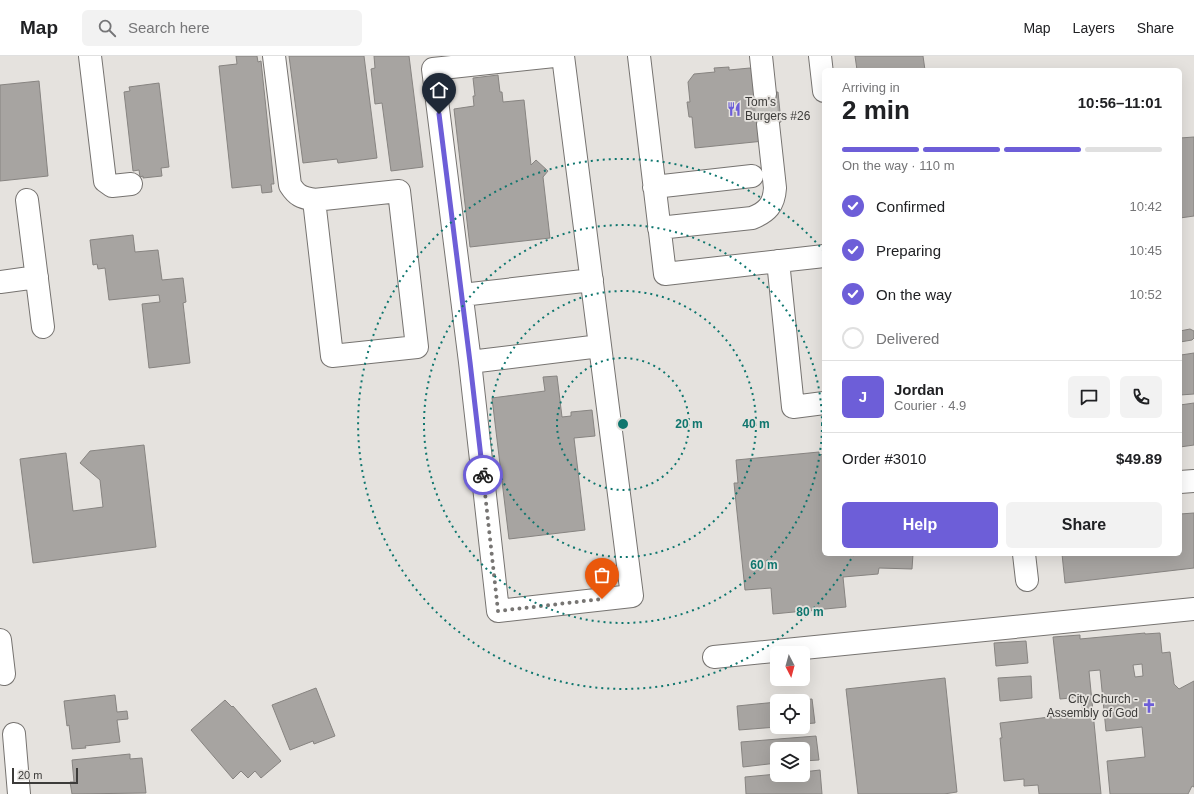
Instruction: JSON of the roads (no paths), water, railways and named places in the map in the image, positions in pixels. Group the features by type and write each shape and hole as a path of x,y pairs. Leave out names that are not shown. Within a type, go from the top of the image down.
{"street":[{"path":"90,56 104,181 112,186 131,184"},
{"path":"274,56 290,185 296,193 302,197 314,200 399,191 417,347 332,356 314,200"},
{"path":"554,56 432,62 462,295 498,611 632,596 563,56"},
{"path":"639,56 665,274 822,256"},
{"path":"761,56 765,94"},
{"path":"820,56 822,74"},
{"path":"659,228 752,218 761,214 770,206 775,188 768,124"},
{"path":"654,187 752,176"},
{"path":"27,200 43,327"},
{"path":"778,261 793,407 822,403"},
{"path":"0,282 37,277"},
{"path":"462,295 592,280"},
{"path":"470,362 600,346"},
{"path":"1182,482 1194,481"},
{"path":"1024,556 1027,580"},
{"path":"714,657 1194,609"},
{"path":"0,640 4,674"},
{"path":"14,734 19,794"}],"tunnel":[{"path":"765,94 768,124"}],"place":[{"name":"Tom's Burgers #26","path":"734,109"},
{"name":"City Church - Assembly of God","path":"1149,706"}]}
